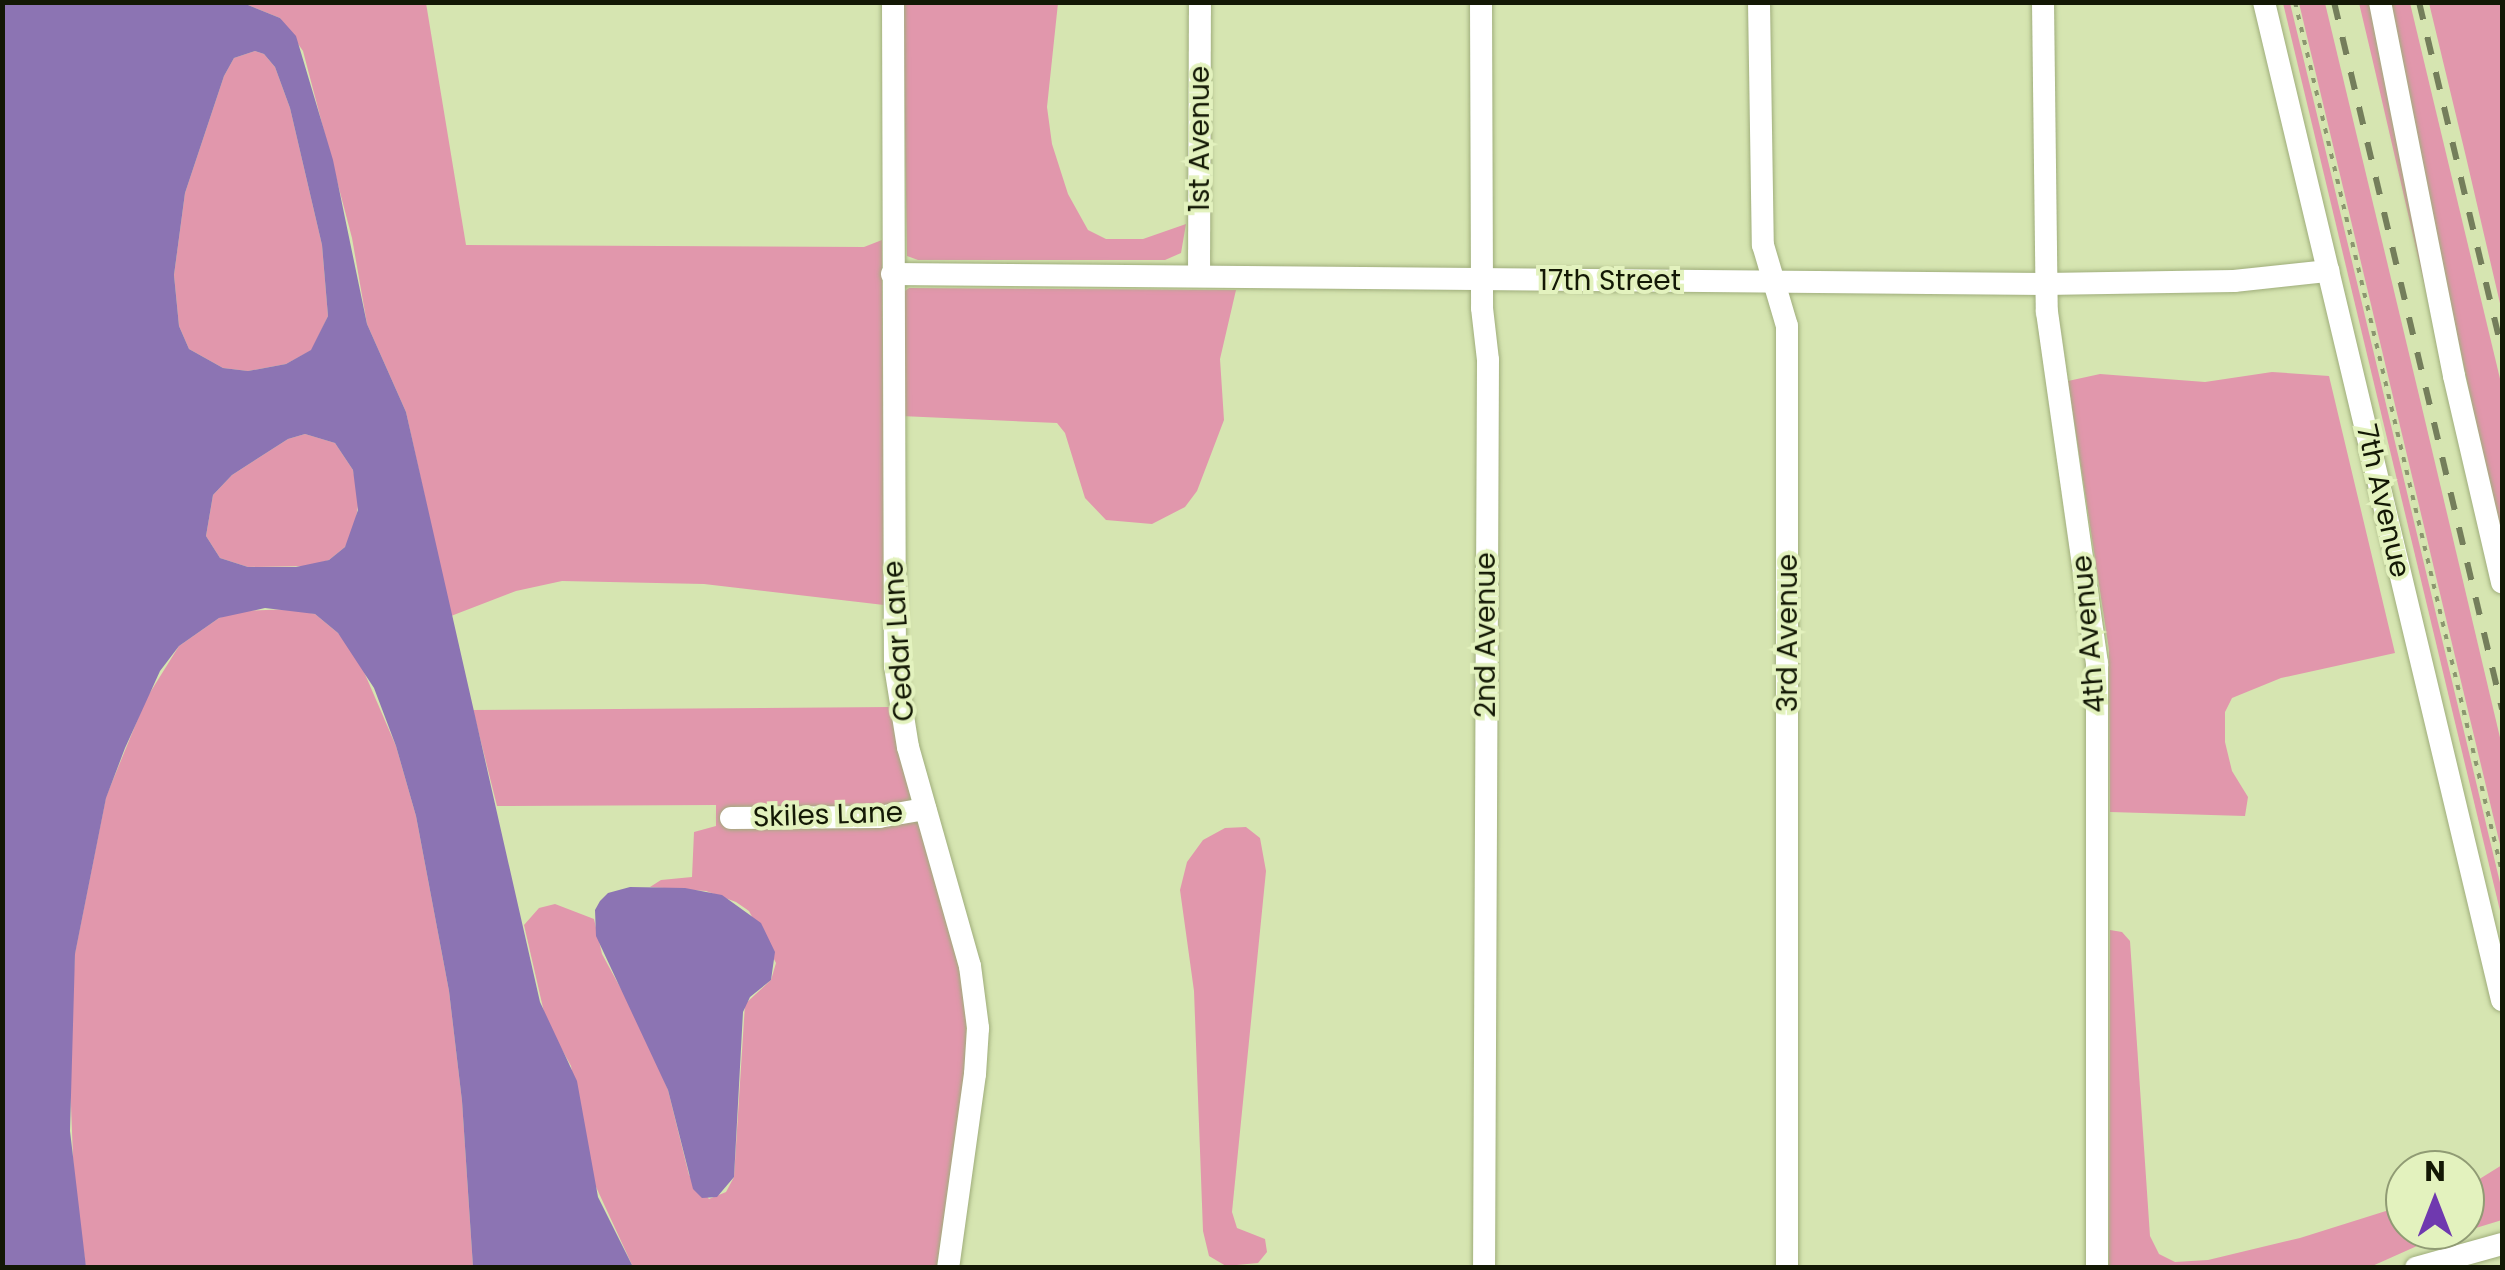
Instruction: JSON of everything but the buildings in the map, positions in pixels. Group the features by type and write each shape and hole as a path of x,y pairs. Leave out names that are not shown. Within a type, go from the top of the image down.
{"street":[{"name":"Cedar Lane","path":"893,2 894,645 908,747 970,966 978,1028 976,1074 948,1268"},
{"name":"1st Avenue","path":"1199,276 1200,2"},
{"name":"2nd Avenue","path":"1481,2 1482,280 1488,360 1484,1268"},
{"name":"3rd Avenue","path":"1760,2 1762,239 1786,311 1787,338 1787,1268"},
{"name":"4th Avenue","path":"2043,2 2045,284 2096,649 2097,1268"},
{"name":"7th Avenue","path":"2264,2 2502,1000"},
{"path":"2380,2 2458,394 2502,582"},
{"name":"17th Street","path":"892,274 2045,284 2234,281 2328,271"},
{"name":"Skiles Lane","path":"731,818 890,816 925,809"},
{"path":"2416,1268 2502,1244"}],"path":[{"path":"2294,2 2502,872"}],"shaded area":[{"path":"2,3 243,3 280,18 296,36 333,160 367,324 406,412 540,1002 577,1081 598,1197 633,1267 473,1267 462,1101 449,991 416,816 396,746 374,688 338,633 315,614 265,608 219,618 179,646 160,671 125,748 106,798 75,954 70,1131 86,1267 3,1267","holes":["255,51 264,54 275,67 290,108 322,245 328,316 311,350 286,364 248,371 223,368 189,349 179,326 174,275 185,193 224,76 234,58","305,434 335,443 353,470 358,510 345,547 329,560 296,567 248,567 220,558 206,536 213,495 232,475 288,439"]},
{"path":"243,3 426,3 466,245 864,247 882,240 884,605 704,584 562,581 516,591 451,616 406,412 367,324 352,238 303,51 280,18"},
{"path":"903,3 1058,3 1047,107 1052,144 1068,194 1088,230 1106,239 1143,239 1186,224 1181,253 1165,260 918,260 907,256"},
{"path":"2283,3 2290,3 2318,119 2502,891 2502,919"},
{"path":"2299,3 2325,3 2423,412 2502,746 2502,853"},
{"path":"2359,3 2375,3 2449,391 2373,62"},
{"path":"2386,3 2410,3 2502,387 2502,544"},
{"path":"2429,3 2502,3 2502,312 2466,157"},
{"path":"255,51 264,54 275,67 290,108 322,245 328,316 312,350 286,364 248,371 223,368 189,349 179,326 174,275 185,193 224,76 234,58"},
{"path":"1236,290 1220,359 1224,420 1197,491 1185,507 1152,524 1106,520 1085,498 1065,433 1057,423 901,416 905,291"},
{"path":"2272,372 2329,376 2395,653 2281,678 2232,698 2225,712 2225,742 2232,771 2248,797 2245,816 2110,812 2109,650 2068,381 2100,374 2205,382"},
{"path":"305,434 335,443 353,470 359,499 354,532 345,547 329,560 309,566 248,567 220,558 206,536 213,495 232,475 288,439"},
{"path":"291,609 315,614 338,633 358,658 396,746 416,816 449,991 462,1101 473,1267 86,1268 74,1184 69,1053 75,953 106,797 146,699 179,646 219,618 239,611"},
{"path":"891,707 966,995 967,1063 937,1267 633,1267 591,1176 571,1066 546,1021 524,925 539,908 555,904 594,919 602,954 645,1033 668,1090 689,1175 709,1199 726,1192 734,1177 745,1004 771,980 776,963 749,911 736,902 706,891 650,887 661,880 692,877 694,832 716,826 716,805 497,806 473,710"},
{"path":"1246,827 1260,838 1266,871 1232,1212 1237,1228 1265,1239 1267,1252 1258,1263 1226,1266 1209,1256 1203,1231 1194,991 1180,890 1187,862 1203,840 1225,828"},
{"path":"630,887 685,888 722,895 761,923 775,952 771,980 750,997 743,1012 734,1177 717,1197 702,1198 693,1189 668,1090 596,936 595,910 600,901 608,893"},
{"path":"2110,930 2122,932 2130,941 2150,1236 2159,1254 2175,1262 2208,1260 2300,1238 2385,1211 2385,1250 2408,1250 2370,1267 2109,1267"},
{"path":"2502,1165 2502,1220 2485,1225 2485,1176"}],"railway":[{"path":"2334,2 2502,709"},
{"path":"2419,2 2502,351"}]}
